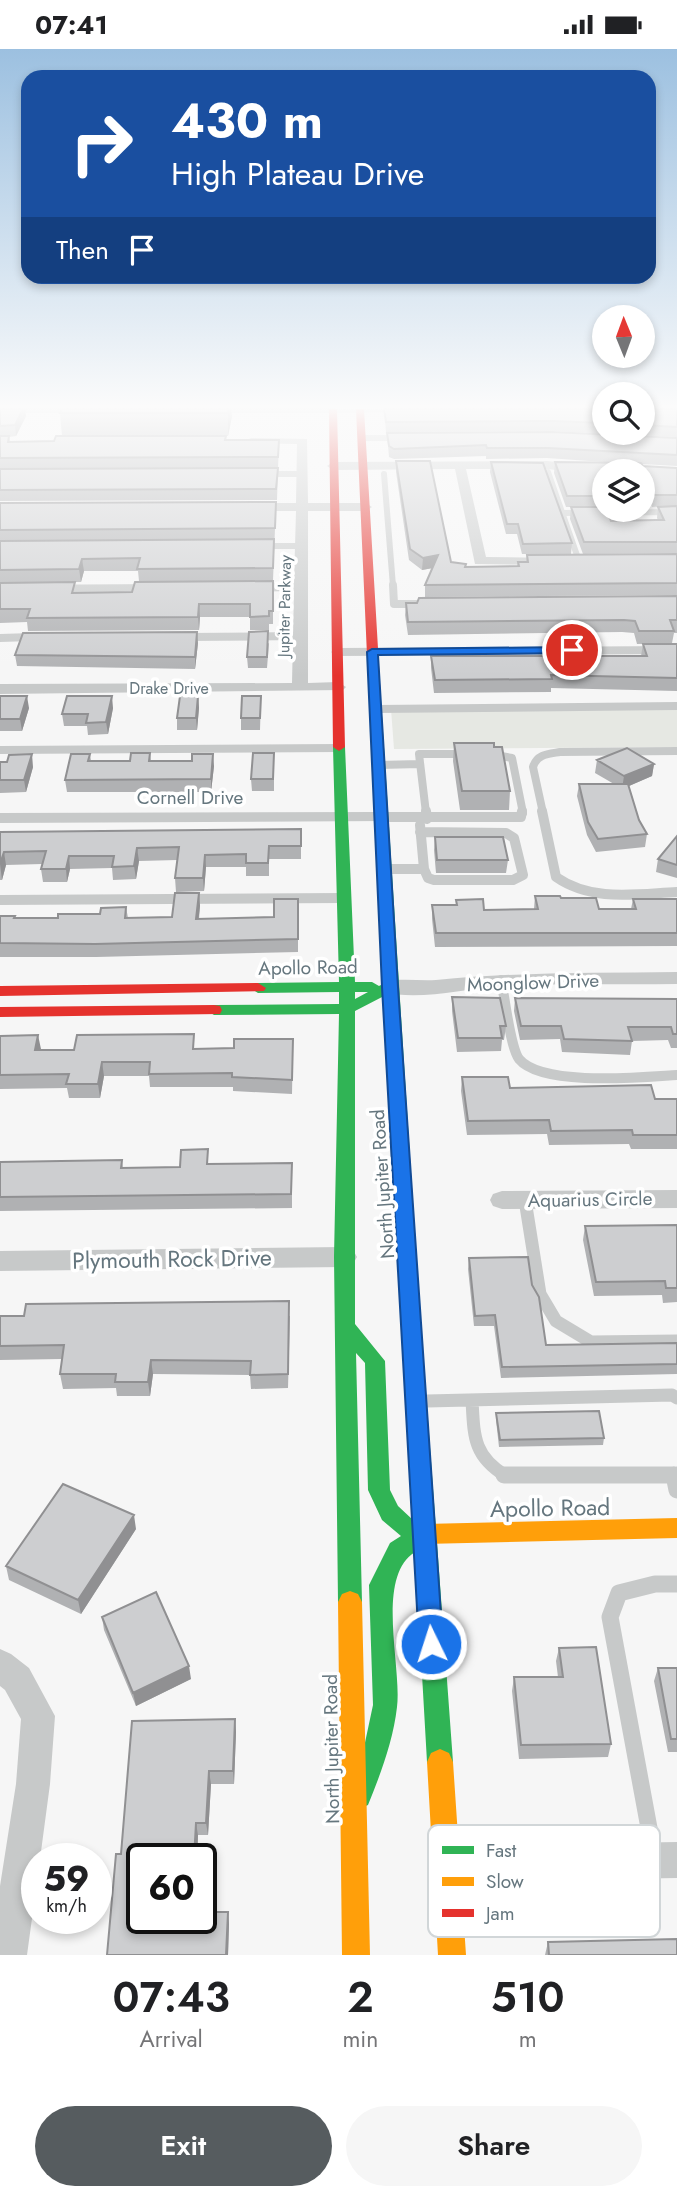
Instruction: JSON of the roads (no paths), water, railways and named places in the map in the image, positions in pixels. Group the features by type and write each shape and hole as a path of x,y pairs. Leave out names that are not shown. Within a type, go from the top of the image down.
{"main road":[{"name":"North Jupiter Road","path":"335,498 347,988 345,1257 356,1955"},
{"name":"North Jupiter Road","path":"366,498 381,604 372,652 390,987 443,1825"},
{"path":"338,687 350,693 357,711 377,731"},
{"name":"Apollo Road","path":"0,991 390,987"},
{"name":"Apollo Road","path":"0,1012 347,1009 390,987"},
{"path":"346,1327 375,1360 379,1490 390,1513 404,1527 424,1534"},
{"name":"Apollo Road","path":"424,1534 677,1528"},
{"path":"353,1812 376,1752 385,1705 381,1585 398,1550 424,1534"},
{"name":"North Jupiter Road","path":"451,1937 452,1955"}],"street":[{"name":"Jupiter Parkway","path":"300,688 304,498"},
{"path":"466,498 480,561 586,561"},
{"path":"235,507 366,507"},
{"path":"233,588 302,587"},
{"path":"0,589 178,588"},
{"path":"338,652 677,650"},
{"name":"Drake Drive","path":"0,689 338,687"},
{"name":"Cornell Drive","path":"0,818 381,817"},
{"name":"Moonglow Drive","path":"390,987 428,987 501,980 677,978"},
{"name":"Aquarius Circle","path":"514,1200 677,1199"},
{"name":"Plymouth Rock Drive","path":"0,1261 345,1257"},
{"path":"0,1665 17,1679 38,1716 33,1784 8,1955"}],"lane":[{"path":"383,498 381,604 426,604"},
{"path":"557,498 586,561"},
{"path":"562,513 677,512"},
{"path":"248,546 303,546"},
{"path":"178,637 301,636"},
{"path":"0,638 41,637"},
{"path":"377,709 677,706"},
{"path":"0,750 339,748"},
{"path":"677,751 559,752 542,755 534,760 533,767 556,877 564,884 578,891 597,894 677,893"},
{"path":"381,817 423,818 517,818 523,815 512,758 508,755 419,754 423,818 420,832 424,869 428,878 513,880 523,876 514,838 506,833 420,832"},
{"path":"379,765 420,764"},
{"path":"384,869 424,869"},
{"path":"0,900 343,898"},
{"path":"501,980 518,1057 528,1067 555,1077 677,1075"},
{"path":"514,1200 540,1294 556,1321 591,1342 677,1341"},
{"path":"417,1401 671,1395 677,1398"},
{"path":"472,1400 475,1445 482,1459 491,1468 506,1476 676,1479"},
{"path":"658,1825 610,1616 619,1593 655,1584 677,1584"},
{"path":"660,1834 666,1860"}]}
